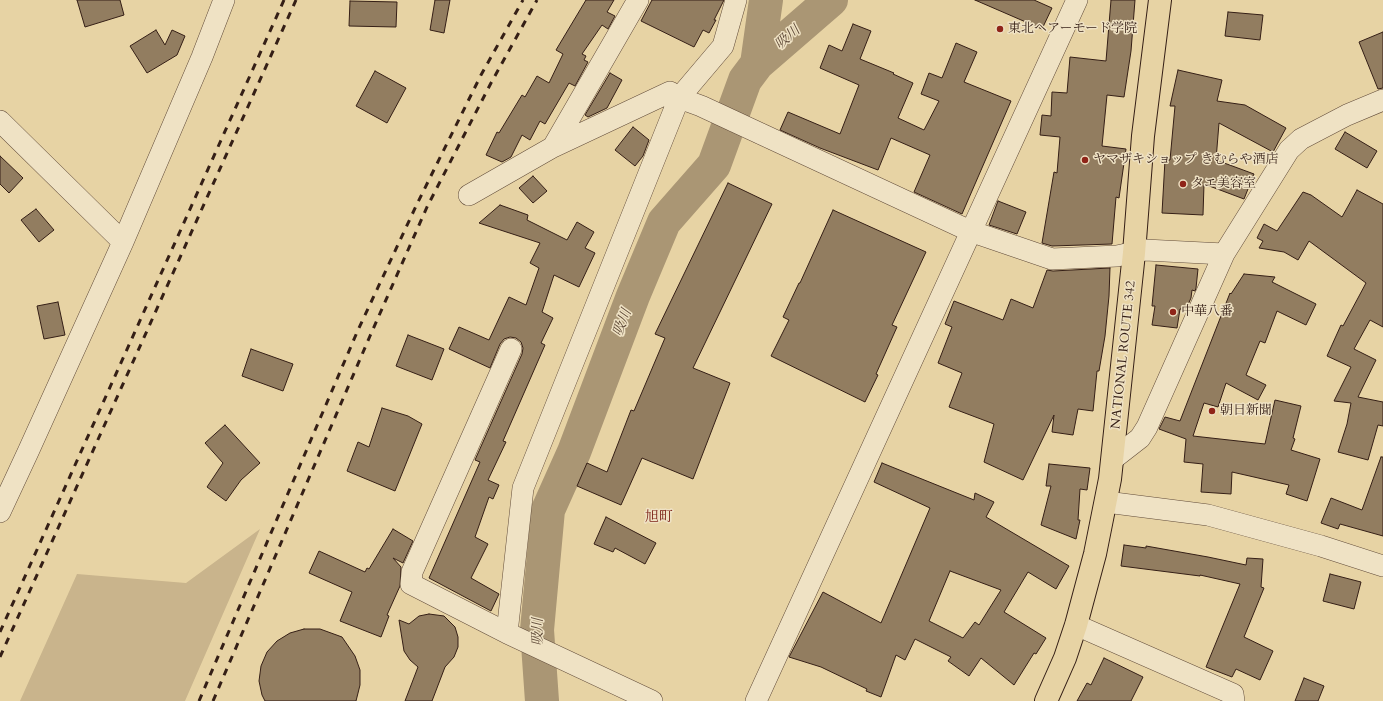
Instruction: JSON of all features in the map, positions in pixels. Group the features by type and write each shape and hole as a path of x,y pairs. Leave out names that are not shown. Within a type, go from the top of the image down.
{"highway":[{"name":"NATIONAL ROUTE 342","path":"1046,701 1065,658 1076,625 1095,554 1113,459 1134,252 1143,136 1160,0"}],"street":[{"path":"0,512 123,242 202,57 224,0"},
{"path":"553,147 638,0"},
{"path":"514,636 523,488 679,98 723,46 736,0"},
{"path":"756,701 1077,0"},
{"path":"469,195 553,147 670,92 679,98 701,106 970,231 1052,259 1117,256 1149,250 1224,254"},
{"path":"1113,459 1140,438 1147,427 1224,254 1289,150 1301,139 1347,115 1383,100"},
{"path":"0,121 123,242"},
{"path":"511,349 412,572 411,584 514,636 652,701"},
{"path":"1106,502 1208,515 1321,546 1383,566"},
{"path":"1076,625 1233,694 1234,701"}],"shaded area":[{"path":"260,529 185,701 20,701 77,574 186,583"}],"building":[{"path":"77,0 120,0 124,15 85,27"},
{"path":"435,0 450,0 444,33 430,30"},
{"path":"586,0 614,0 607,12 615,16 608,29 602,25 582,54 586,56 584,60 588,62 575,86 569,83 545,124 540,121 530,140 522,135 511,157 502,162 486,155 497,132 499,133 522,95 525,97 537,76 549,83 563,54 556,50"},
{"path":"652,0 724,0 709,33 703,30 694,47 641,21"},
{"path":"975,0 1034,0 1052,8 1042,29"},
{"path":"1111,0 1135,0 1131,51 1124,97 1107,95 1102,146 1126,149 1119,198 1116,197 1112,244 1052,246 1042,243 1054,172 1057,173 1060,137 1040,135 1042,115 1051,116 1052,92 1067,93 1070,57 1106,61"},
{"path":"350,1 397,2 396,27 349,26"},
{"path":"1228,12 1263,15 1260,40 1225,36"},
{"path":"853,24 871,31 860,59 894,73 893,74 913,83 898,118 924,130 939,101 921,94 929,73 942,78 956,43 977,52 964,82 1011,101 962,214 914,192 930,155 891,138 878,170 820,148 780,130 788,112 840,134 859,85 820,68 829,45 842,51"},
{"path":"156,30 165,45 172,30 185,36 177,55 147,73 130,46"},
{"path":"1383,32 1383,88 1378,89 1359,42"},
{"path":"1178,70 1222,80 1217,101 1245,105 1286,128 1273,152 1219,123 1216,160 1254,174 1244,199 1204,184 1203,215 1162,213 1165,160 1170,160 1175,106 1170,106"},
{"path":"375,71 406,88 387,123 356,106"},
{"path":"610,73 622,80 607,108 588,117 585,115"},
{"path":"633,127 649,140 643,156 635,166 615,150"},
{"path":"1345,132 1377,151 1367,168 1335,149"},
{"path":"0,156 23,178 9,193 0,184"},
{"path":"533,176 547,191 533,203 519,188"},
{"path":"728,183 772,204 693,368 730,383 693,479 642,458 621,505 577,486 587,463 607,472 631,410 634,411 665,338 655,334"},
{"path":"1357,190 1383,204 1383,327 1370,320 1354,349 1376,360 1358,397 1383,402 1383,426 1378,425 1368,460 1338,452 1347,424 1351,403 1334,401 1351,367 1327,356 1341,325 1343,326 1366,283 1309,241 1298,260 1284,252 1259,248 1263,241 1257,238 1264,224 1277,231 1303,192 1311,195 1342,217"},
{"path":"998,201 1026,212 1017,234 989,225"},
{"path":"500,205 528,215 527,220 567,240 577,222 594,232 585,248 595,253 579,287 554,275 542,312 553,318 541,343 545,345 503,441 506,442 488,480 499,485 493,499 489,497 475,537 488,544 471,578 499,594 491,611 429,578 480,462 475,460 522,354 523,348 521,342 516,338 510,337 504,339 500,344 490,368 449,349 459,327 489,340 509,297 526,305 539,268 530,263 540,243 479,223"},
{"path":"36,209 54,230 39,242 21,220"},
{"path":"833,210 926,252 892,325 897,327 876,374 878,375 865,402 771,356 789,320 783,317"},
{"path":"1156,265 1198,269 1195,291 1192,290 1191,298 1186,309 1180,309 1177,328 1152,325 1155,306 1152,306"},
{"path":"1110,268 1105,336 1099,371 1097,371 1093,411 1078,409 1073,435 1052,432 1054,415 1023,480 984,462 994,424 949,407 962,373 938,363 952,327 945,324 954,301 1003,320 1011,299 1033,308 1047,270"},
{"path":"1244,274 1275,277 1272,282 1316,304 1306,325 1277,311 1265,343 1260,341 1246,375 1266,385 1258,400 1226,383 1218,407 1204,403 1193,436 1265,444 1275,400 1301,406 1293,438 1295,439 1291,450 1320,459 1307,501 1286,494 1289,485 1232,472 1231,494 1201,492 1203,464 1184,462 1186,439 1159,429 1165,417 1180,421 1230,293 1231,294"},
{"path":"58,302 65,335 44,339 37,306"},
{"path":"408,335 444,349 432,380 396,366"},
{"path":"251,349 293,364 283,391 242,376"},
{"path":"382,408 408,416 422,424 395,491 347,471 358,442 369,447"},
{"path":"225,425 260,463 241,480 226,501 207,487 223,463 205,443"},
{"path":"1381,457 1383,457 1383,536 1340,524 1338,529 1321,523 1331,498 1362,510"},
{"path":"882,463 974,500 975,493 994,502 986,517 1069,566 1056,589 1028,572 1004,612 1046,638 1036,654 1034,653 1014,685 981,658 969,676 948,661 951,657 915,639 905,660 896,655 881,697 866,691 867,689 821,667 789,657 823,592 881,623 930,508 874,482","holes":["950,571 1001,590 979,625 975,622 963,638 929,621"]},
{"path":"1049,464 1090,468 1087,490 1080,489 1078,520 1080,520 1076,539 1041,525 1051,486 1046,486"},
{"path":"606,517 656,543 645,564 615,548 613,552 594,544"},
{"path":"393,529 413,541 403,563 393,558 401,567 400,586 387,615 389,616 381,637 340,621 352,592 309,573 319,551 365,572 367,568 369,569"},
{"path":"1124,545 1146,548 1146,546 1246,565 1247,558 1263,559 1261,587 1264,588 1244,637 1273,651 1260,680 1236,669 1232,677 1206,667 1240,584 1200,575 1121,566"},
{"path":"1330,574 1361,582 1354,609 1323,601"},
{"path":"429,614 444,616 455,627 458,637 458,647 454,657 445,667 432,701 405,701 418,667 410,660 404,651 399,620 409,624 419,616"},
{"path":"304,629 320,629 342,637 355,656 360,670 360,685 356,701 265,701 259,681 261,666 267,652 277,641 290,633"},
{"path":"1104,658 1143,677 1131,701 1077,701 1087,683 1091,685"},
{"path":"1304,678 1324,686 1318,701 1295,701"}],"waterway":[{"path":"757,64 766,0"},
{"name":"吸川","path":"542,701 537,630 548,510 574,452 633,296 664,222 714,165 745,80 757,64 831,0"}],"railway":[{"path":"0,632 284,0"},
{"path":"0,657 296,0"},
{"path":"199,701 358,330 417,204 481,75 523,0"},
{"path":"213,701 427,207 491,83 537,0"}],"place":[{"name":"東北ヘアーモード学院","path":"1000,29"},
{"name":"ヤマザキショップ きむらや酒店","path":"1085,160"},
{"name":"タエ美容室","path":"1183,184"},
{"name":"中華八番","path":"1173,312"},
{"name":"朝日新聞","path":"1212,411"}],"district":[{"name":"旭町","path":"659,518"}]}
